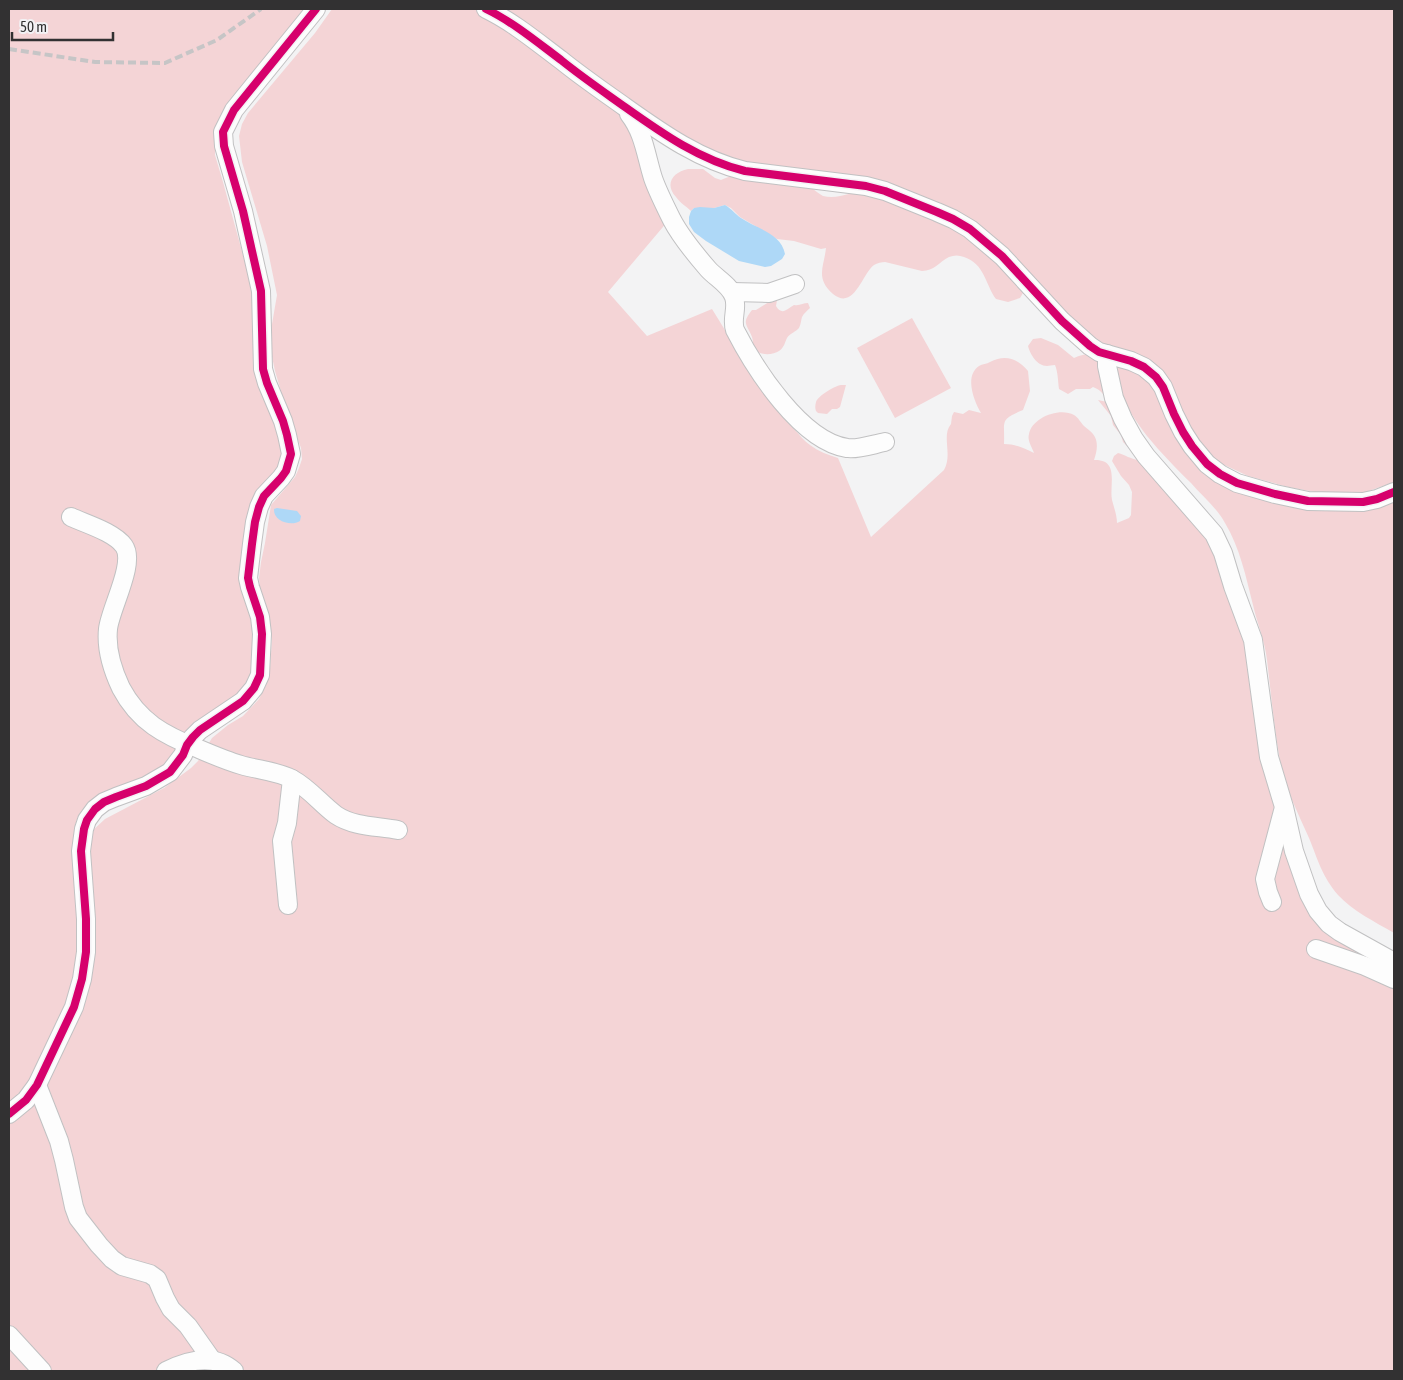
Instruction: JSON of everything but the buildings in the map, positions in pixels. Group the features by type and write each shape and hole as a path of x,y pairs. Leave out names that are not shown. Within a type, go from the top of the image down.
{"street":[{"path":"9,1114 26,1100 37,1085 74,1007 82,979 86,952 86,919 81,850 87,820 95,809 104,802 146,786 170,772 183,755 187,745 200,730 243,701 254,688 260,675 262,634 260,618 248,578 254,529 264,496 286,471 291,454 283,420 266,383 263,369 260,291 243,210 224,146 224,132 234,110 316,9"},
{"path":"486,9 518,29 670,139 699,154 729,167 761,173 866,186 885,191 953,219 970,229 1002,256 1076,334 1090,346 1099,352 1131,361 1144,367 1156,377 1163,387 1182,432 1207,464 1220,474 1237,483 1308,501 1363,502 1394,492"},
{"path":"623,106 636,124 654,180 672,220 709,270 732,292 736,306 733,324 738,337 756,368 798,420 817,436 831,444 848,449 885,442"},
{"path":"732,292 769,293 795,284"},
{"path":"1107,354 1107,366 1114,398 1134,439 1146,456 1214,534 1223,553 1232,586 1253,640 1269,757 1284,807 1294,851 1309,894 1318,911 1329,924 1394,962"},
{"path":"71,517 115,538 123,544 126,551 127,560 124,574 108,629 108,652 120,686 130,702 143,717 170,738 242,766 292,779 348,822 398,830"},
{"path":"288,905 282,841 287,823 292,779"},
{"path":"1272,902 1265,879 1284,807"},
{"path":"1316,949 1365,966 1394,979"},
{"path":"37,1085 64,1160 78,1218 94,1240 112,1259 122,1266 150,1274 157,1279 164,1298 171,1309 188,1326 212,1360"},
{"path":"9,1335 42,1371"},
{"path":"166,1371 199,1360 221,1362 234,1371"}],"shaded area":[{"path":"9,9 309,9 218,128 215,141 215,155 246,266 252,296 255,297 285,446 279,469 258,493 251,615 255,634 253,676 247,687 159,771 90,802 79,815 75,831 91,832 105,819 164,788 191,768 198,761 212,738 243,716 259,699 266,685 270,669 272,639 261,597 259,578 261,562 271,505 295,477 302,459 301,448 283,398 270,347 277,295 267,246 242,162 239,136 242,124 248,113 315,33 332,9 474,9 494,19 626,117 668,221 608,292 647,336 712,309 750,371 781,415 808,443 820,451 838,458 871,537 944,470 947,458 947,434 954,412 963,414 969,410 981,413 972,389 971,382 974,370 980,365 1001,358 1015,360 1028,371 1030,391 1023,410 1010,416 1005,422 1004,444 1034,453 1029,437 1031,428 1035,423 1054,413 1061,412 1074,415 1095,437 1097,447 1094,460 1102,461 1110,468 1112,474 1111,494 1117,523 1129,518 1131,515 1132,492 1112,461 1118,453 1138,460 1207,536 1240,619 1299,888 1394,970 1394,1371 9,1371"},
{"path":"498,9 1394,9 1394,482 1363,493 1326,494 1288,487 1248,476 1216,461 1128,352 1097,341 1073,320 1032,276 964,217 762,165 731,159 686,141"},
{"path":"688,169 703,169 721,180 732,176 742,176 780,180 792,186 801,184 823,196 829,197 867,191 959,227 1024,287 1023,293 1020,298 1008,302 996,299 976,264 971,260 956,255 949,257 926,271 885,262 874,265 852,295 847,298 840,298 827,288 822,277 826,248 821,249 794,241 777,239 740,217 725,205 714,208 694,208 691,211 681,203 672,192 671,183 674,176"},
{"path":"774,299 777,300 776,306 780,311 785,311 794,305 806,303 808,303 810,308 802,317 799,328 788,336 781,350 772,354 764,354 754,349 746,321 752,310 756,310"},
{"path":"912,318 951,388 895,418 857,348"},
{"path":"1041,338 1058,345 1074,358 1089,354 1104,358 1137,449 1127,446 1123,442 1121,435 1113,425 1111,416 1098,400 1107,402 1100,391 1093,387 1090,389 1076,389 1068,394 1059,389 1055,365 1047,366 1040,364 1034,359 1029,349 1028,346 1033,339"},
{"path":"1113,361 1147,377 1214,477 1382,506 1394,502 1394,933 1364,916 1344,901 1324,874 1292,800 1282,771 1266,653 1235,542 1218,512 1147,436 1128,409"},
{"path":"846,385 840,407 832,409 827,414 818,413 815,408 817,400 834,387"}],"water":[{"path":"725,205 747,222 774,236 783,247 785,254 782,259 771,266 765,267 739,261 694,232 689,224 689,217 694,208 714,208"},
{"path":"274,509 297,511 301,516 300,521 288,523 279,520 274,513"}],"railway":[{"path":"9,49 95,62 165,63 217,40 261,9"}],"cycle path":[{"path":"9,1114 26,1100 37,1085 74,1007 82,979 86,952 86,919 81,851 87,820 95,809 104,802 146,786 170,772 183,755 193,737 200,730 243,701 254,688 260,675 262,634 260,617 248,578 255,522 264,496 286,471 291,454 283,421 263,369 261,291 243,211 224,146 223,132 234,110 316,9"},
{"path":"486,9 525,33 653,127 697,153 745,171 866,186 885,191 953,219 970,229 1002,256 1062,321 1090,346 1099,352 1131,361 1144,367 1156,377 1163,387 1174,414 1192,446 1207,464 1220,474 1237,483 1308,501 1363,502 1394,492"}]}
